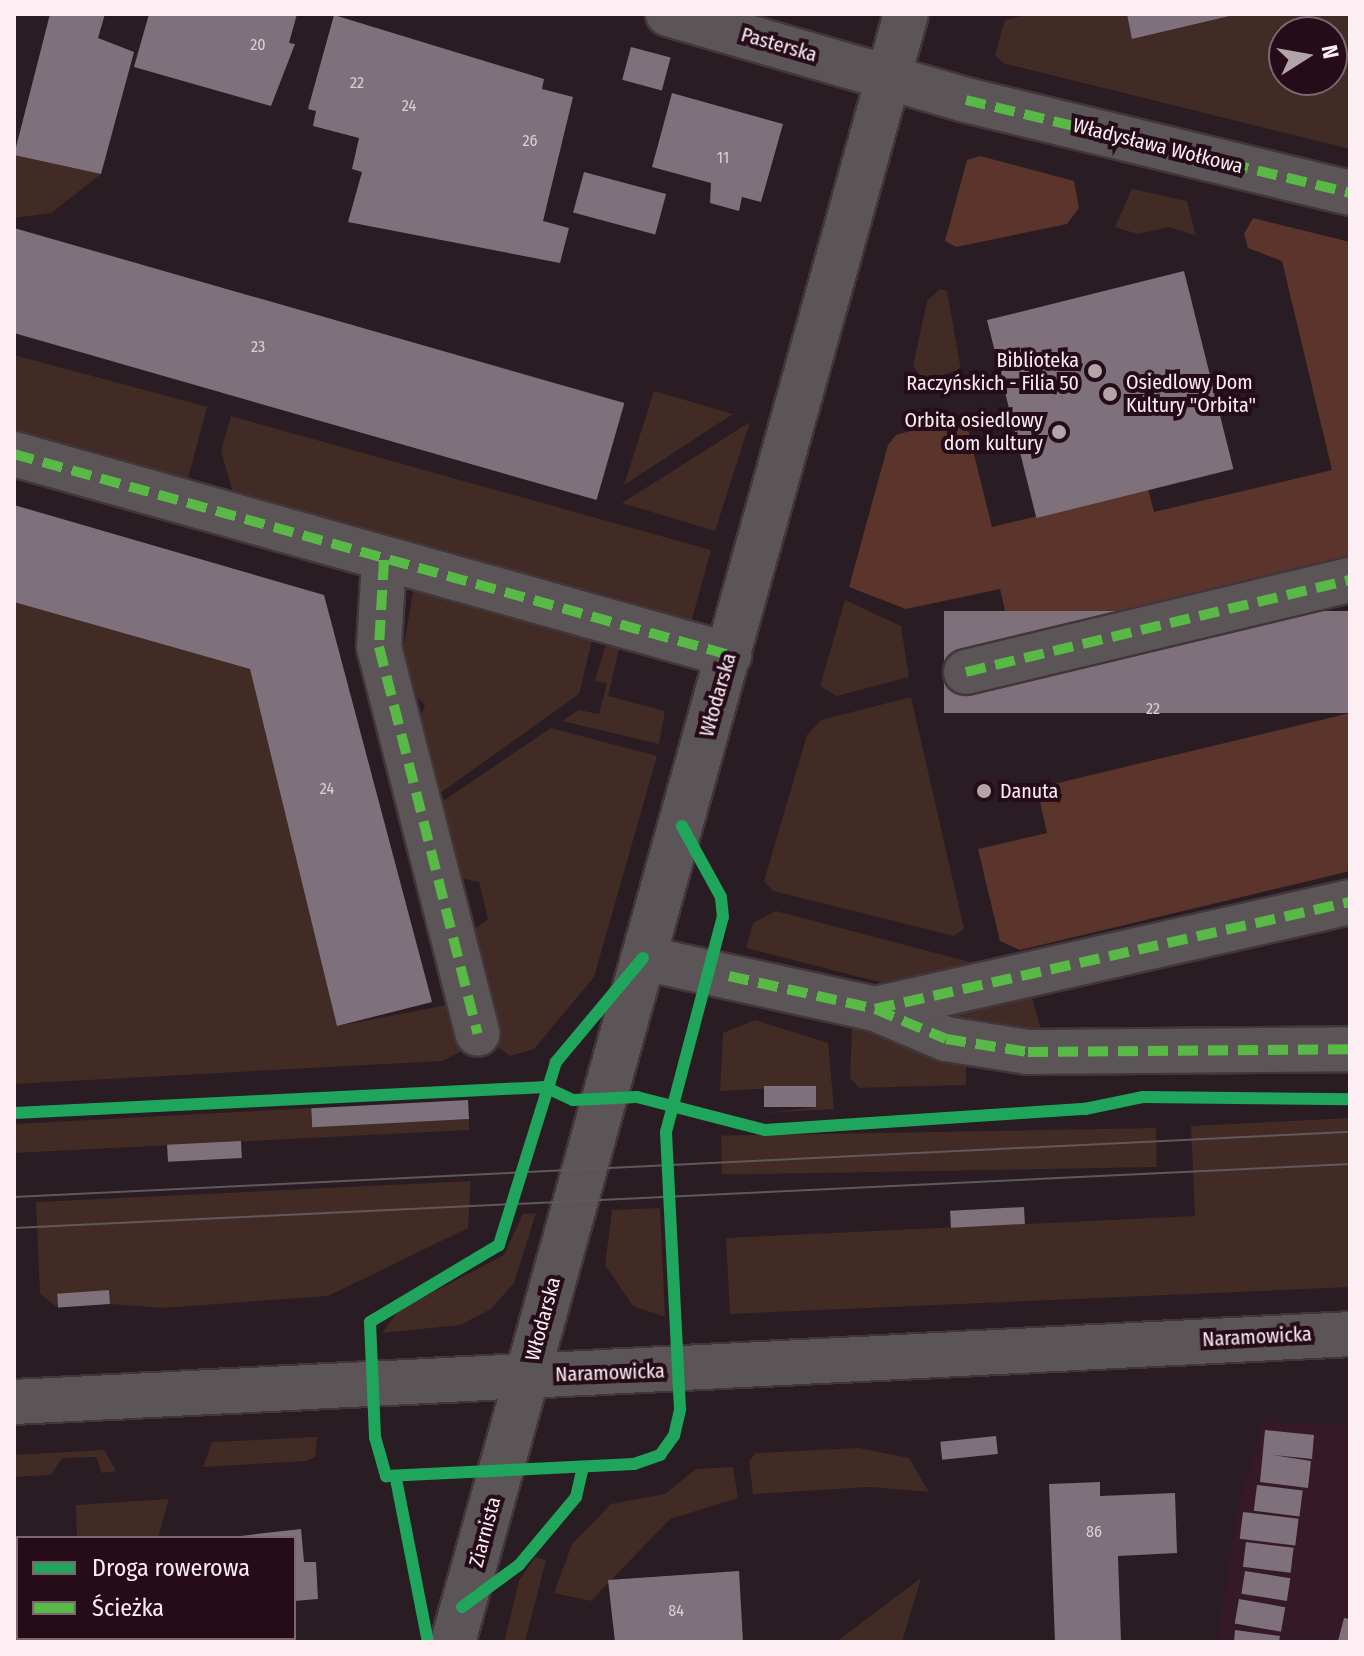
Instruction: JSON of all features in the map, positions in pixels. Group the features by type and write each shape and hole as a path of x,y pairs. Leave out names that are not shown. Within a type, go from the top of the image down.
{"street":[{"name":"Pasterska","path":"668,14 966,100"},
{"name":"Włodarska","path":"528,1376 906,14"},
{"name":"Władysława Wołkowa","path":"966,100 1350,193"},
{"path":"14,454 729,655"},
{"path":"384,560 379,647 478,1034"},
{"path":"966,672 1350,580"},
{"path":"875,1009 1350,902"},
{"path":"643,958 875,1009 946,1039 1028,1052 1350,1049"},
{"name":"Naramowicka","path":"14,1402 1350,1334"},
{"name":"Ziarnista","path":"453,1642 528,1376"}],"shaded area":[{"path":"1031,14 1127,14 1133,39 1240,14 1350,14 1350,149 1003,63 995,55 1005,20"},
{"path":"14,155 101,174 51,213 14,218"},
{"path":"980,156 1074,181 1079,208 1067,224 956,247 945,241 967,160"},
{"path":"1132,189 1187,201 1196,236 1170,227 1137,234 1115,227"},
{"path":"1253,218 1350,242 1350,563 1013,646 1000,589 906,609 849,587 888,445 896,435 957,418 966,422 992,527 1148,489 1154,512 1332,470 1282,261 1248,248 1244,234"},
{"path":"940,289 947,291 961,370 924,379 913,366 927,301"},
{"path":"14,355 207,407 185,488 14,442"},
{"path":"654,391 733,414 624,485"},
{"path":"231,416 711,550 689,630 236,503 221,451"},
{"path":"750,422 715,531 622,503"},
{"path":"423,584 594,633 579,694 436,796 417,725 425,705 409,690 401,662 413,592"},
{"path":"845,600 901,626 909,677 837,696 820,686"},
{"path":"14,602 250,669 338,1026 452,1004 464,1050 442,1061 14,1084"},
{"path":"608,637 621,641 608,696 665,711 659,744 562,721 579,710 599,714 607,683 595,681"},
{"path":"911,697 964,929 954,936 773,891 764,881 807,735 821,720"},
{"path":"1350,713 1350,871 1020,950 1000,941 978,849 1047,833 1037,788"},
{"path":"551,728 657,756 594,977 534,1049 510,1056 499,1048 471,932 488,919 479,882 457,877 437,805"},
{"path":"776,911 1004,971 879,982 746,948 753,923"},
{"path":"1031,993 1044,1041 952,1016 954,1012"},
{"path":"755,1020 828,1043 834,1109 765,1113 816,1107 815,1086 720,1091 723,1033"},
{"path":"852,1028 966,1058 966,1085 859,1088 850,1078"},
{"path":"311,1108 312,1126 469,1119 469,1130 14,1153 14,1124"},
{"path":"1350,1118 1350,1287 730,1314 726,1238 1195,1216 1191,1126"},
{"path":"1156,1128 1157,1167 722,1175 721,1136"},
{"path":"471,1181 468,1228 328,1296 161,1308 110,1304 109,1290 57,1295 58,1308 40,1294 36,1202"},
{"path":"660,1208 665,1317 633,1306 605,1265 612,1210"},
{"path":"536,1213 514,1283 491,1309 460,1325 382,1333 399,1310 504,1255 523,1214"},
{"path":"1263,1422 1350,1425 1350,1642 1217,1642 1239,1503"},
{"path":"317,1437 315,1457 306,1461 203,1467 212,1442"},
{"path":"859,1448 909,1458 929,1492 869,1487 753,1494 749,1461 756,1453"},
{"path":"104,1450 116,1471 102,1473 96,1457 62,1458 51,1475 14,1477 14,1455"},
{"path":"733,1467 738,1498 670,1519 591,1601 554,1593 572,1544 611,1504 665,1494 696,1469"},
{"path":"169,1499 159,1536 77,1536 76,1505"},
{"path":"535,1557 546,1560 525,1642 504,1642 519,1581"},
{"path":"921,1578 902,1642 836,1642"}],"building":[{"path":"50,14 105,14 98,38 134,52 101,174 14,155"},
{"path":"149,14 297,14 289,43 295,44 271,106 134,67"},
{"path":"1127,14 1234,14 1234,15 1132,39"},
{"path":"334,15 544,79 542,89 573,97 543,221 569,228 560,263 348,222 362,172 352,169 359,138 313,126 316,111 308,109"},
{"path":"631,47 671,58 662,90 622,80"},
{"path":"672,93 783,124 761,202 742,197 739,211 710,203 711,183 652,167"},
{"path":"584,172 666,194 655,235 573,213"},
{"path":"14,228 624,403 597,500 14,333"},
{"name":"Osiedlowy Dom Kultury \"Orbita\"","path":"1184,271 1233,469 1036,518 987,320"},
{"path":"14,505 324,595 432,1002 337,1026 250,669 14,602"},
{"path":"944,611 1350,611 1350,713 944,713"},
{"path":"764,1086 816,1086 816,1107 764,1107"},
{"path":"468,1100 469,1119 312,1127 311,1108"},
{"path":"241,1141 242,1158 168,1162 167,1145"},
{"path":"1024,1207 1025,1224 951,1228 950,1211"},
{"path":"109,1290 110,1304 58,1308 57,1294"},
{"path":"1265,1430 1314,1435 1312,1459 1273,1455 1311,1461 1308,1488 1260,1482"},
{"path":"996,1436 998,1454 942,1460 940,1442"},
{"path":"1100,1482 1100,1496 1175,1493 1177,1553 1118,1556 1121,1642 1055,1642 1049,1484"},
{"path":"1257,1485 1303,1491 1299,1516 1254,1511"},
{"path":"1243,1512 1299,1519 1295,1546 1240,1539"},
{"path":"301,1529 304,1562 316,1562 318,1599 296,1601 296,1536 240,1536"},
{"path":"1246,1542 1294,1548 1291,1573 1243,1567"},
{"path":"14,1543 16,1543 16,1619"},
{"path":"739,1571 743,1642 615,1642 608,1580"},
{"path":"1245,1571 1290,1578 1287,1601 1241,1594"},
{"path":"1239,1599 1285,1607 1281,1632 1235,1624"},
{"path":"1344,1618 1350,1619 1350,1642 1338,1641"},
{"path":"1235,1630 1280,1636 1279,1642 1234,1642"}],"tram line":[{"path":"14,1197 1350,1132"},
{"path":"14,1228 1350,1164"}],"marked path":[{"path":"966,100 1350,193"},
{"path":"14,454 729,655"},
{"path":"384,560 379,647 478,1034"},
{"path":"966,672 1350,580"},
{"path":"875,1009 1350,902"},
{"path":"729,976 875,1009 946,1039 1028,1052 1350,1049"}],"cycle path":[{"path":"643,958 556,1062 499,1245 370,1322 375,1437 386,1476 634,1464 660,1455 674,1436 680,1409 666,1132 723,917 721,897 682,826"},
{"path":"14,1113 545,1087 573,1100 637,1097 765,1130 1085,1109 1143,1097 1350,1099"},
{"path":"462,1607 519,1565 576,1497 583,1467"},
{"path":"396,1479 428,1642"}],"place":[{"name":"Biblioteka Raczyńskich - Filia 50","path":"1095,371"},
{"name":"Osiedlowy Dom Kultury \"Orbita\"","path":"1110,394"},
{"name":"Orbita osiedlowy dom kultury","path":"1059,432"},
{"name":"Danuta","path":"984,791"}]}
